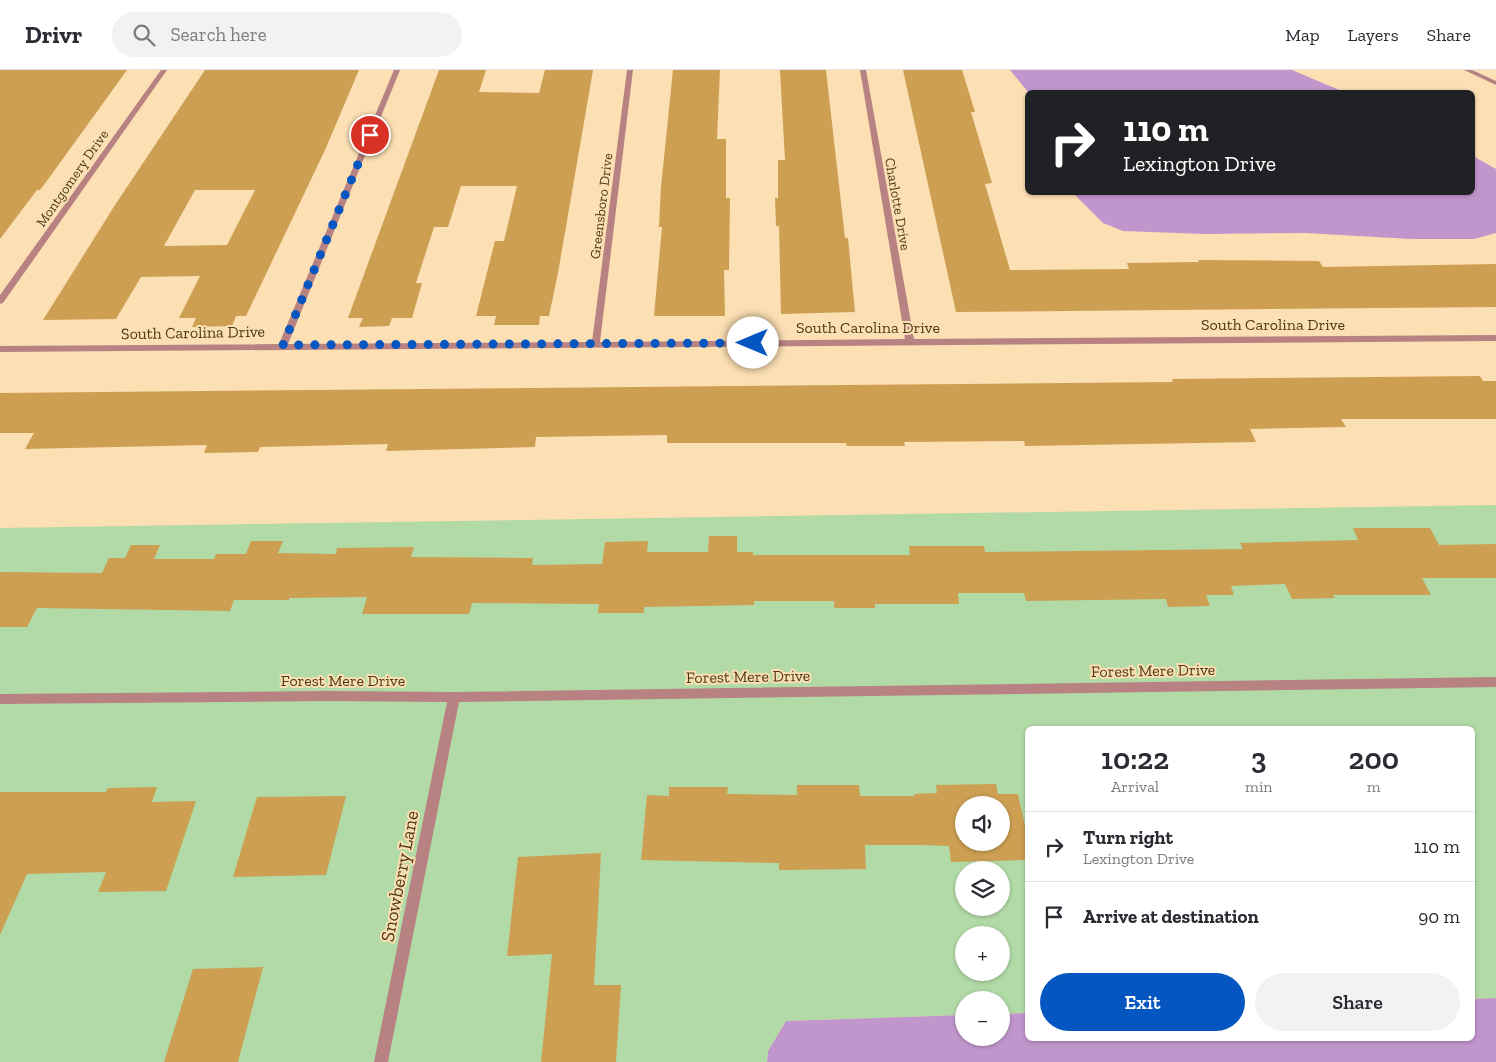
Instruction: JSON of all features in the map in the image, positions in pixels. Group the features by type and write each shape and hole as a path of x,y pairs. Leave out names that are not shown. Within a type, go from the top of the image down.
{"street":[{"name":"Montgomery Drive","path":"0,301 164,70"},
{"path":"283,345 397,70"},
{"name":"Greensboro Drive","path":"596,344 630,70"},
{"name":"Charlotte Drive","path":"863,70 910,342"},
{"path":"1467,70 1496,83"},
{"name":"South Carolina Drive","path":"0,349 283,345 1496,338"},
{"name":"Forest Mere Drive","path":"0,699 326,696 454,697 1496,682"},
{"name":"Snowberry Lane","path":"381,1062 454,697"}],"green space":[{"path":"1496,505 1496,998 1475,999 1475,726 1025,726 1025,1013 1010,1014 1010,991 955,991 955,1015 786,1021 768,1051 767,1062 0,1062 0,528"}],"shaded area":[{"path":"1010,70 1292,70 1339,90 1026,90"},
{"path":"1475,157 1496,169 1496,233 1474,239 1411,239 1305,233 1204,234 1123,231 1103,223 1075,195 1475,195"},
{"path":"1496,998 1496,1062 767,1062 768,1051 786,1021 955,1015 955,1046 1010,1046 1010,1014 1025,1013 1025,1041 1475,1041 1475,999"}],"building":[{"path":"0,70 127,70 40,190 37,190 0,239"},
{"path":"205,70 359,70 325,150 246,316 236,316 232,326 192,327 196,318 179,318 200,276 141,277 116,319 43,320 115,205","holes":["195,190 255,190 227,245 164,246"]},
{"path":"439,70 486,70 479,92 539,93 545,70 593,70 549,316 540,316 539,325 494,325 496,316 476,316 495,241 504,241 517,186 461,186 448,227 434,227 416,283 422,283 412,318 392,318 389,326 359,327 363,318 348,318"},
{"path":"673,70 720,70 717,139 726,139 726,198 730,198 729,270 724,270 725,316 654,316 662,227 659,227 661,187"},
{"path":"780,70 826,70 845,238 848,238 855,312 781,314 779,226 776,226 775,198 778,198 778,160 785,160"},
{"path":"903,70 962,70 975,112 971,112 992,183 985,184 1010,270 1129,269 1127,263 1199,262 1198,260 1319,261 1323,267 1496,264 1496,307 956,312"},
{"path":"1480,376 1483,381 1496,381 1496,419 1341,419 1346,427 1250,429 1256,442 1025,446 1024,441 904,442 905,446 847,446 846,443 667,443 667,435 536,437 535,447 386,451 388,444 260,447 258,452 204,453 207,445 25,449 34,433 0,433 0,393 1173,382 1172,379"},
{"path":"1353,528 1430,528 1439,545 1496,544 1496,578 1422,578 1431,595 1333,595 1335,598 1292,599 1285,584 1231,586 1234,595 1206,595 1210,606 1168,607 1166,599 1026,601 1024,593 958,593 959,604 875,604 875,608 834,608 834,601 754,601 754,605 644,607 644,613 598,613 599,604 472,603 469,614 362,614 367,597 289,598 289,600 234,600 230,611 37,608 27,627 0,627 0,572 102,573 109,558 125,558 131,545 160,545 154,559 214,559 216,554 246,554 251,541 283,541 278,553 336,554 337,548 414,547 411,557 533,558 532,565 602,564 605,542 648,541 647,552 708,552 709,536 737,536 737,552 753,552 753,555 910,555 909,546 984,546 985,552 1243,549 1240,543 1358,540"},
{"path":"996,784 998,794 1018,794 1025,826 1025,860 951,862 949,846 921,845 865,845 866,869 779,870 779,863 641,860 647,795 669,796 669,787 728,787 727,794 797,795 797,785 859,785 860,796 915,796 914,794 937,793 936,785"},
{"path":"157,787 152,802 196,801 166,891 98,892 106,872 27,874 0,935 0,792 106,792 108,788"},
{"path":"346,796 326,875 233,877 257,797"},
{"path":"601,853 594,985 621,985 616,1062 541,1062 552,954 507,956 518,857"},
{"path":"263,967 238,1062 164,1062 193,969"}],"route":[{"path":"370,135 283,345 446,346 753,343"}]}
